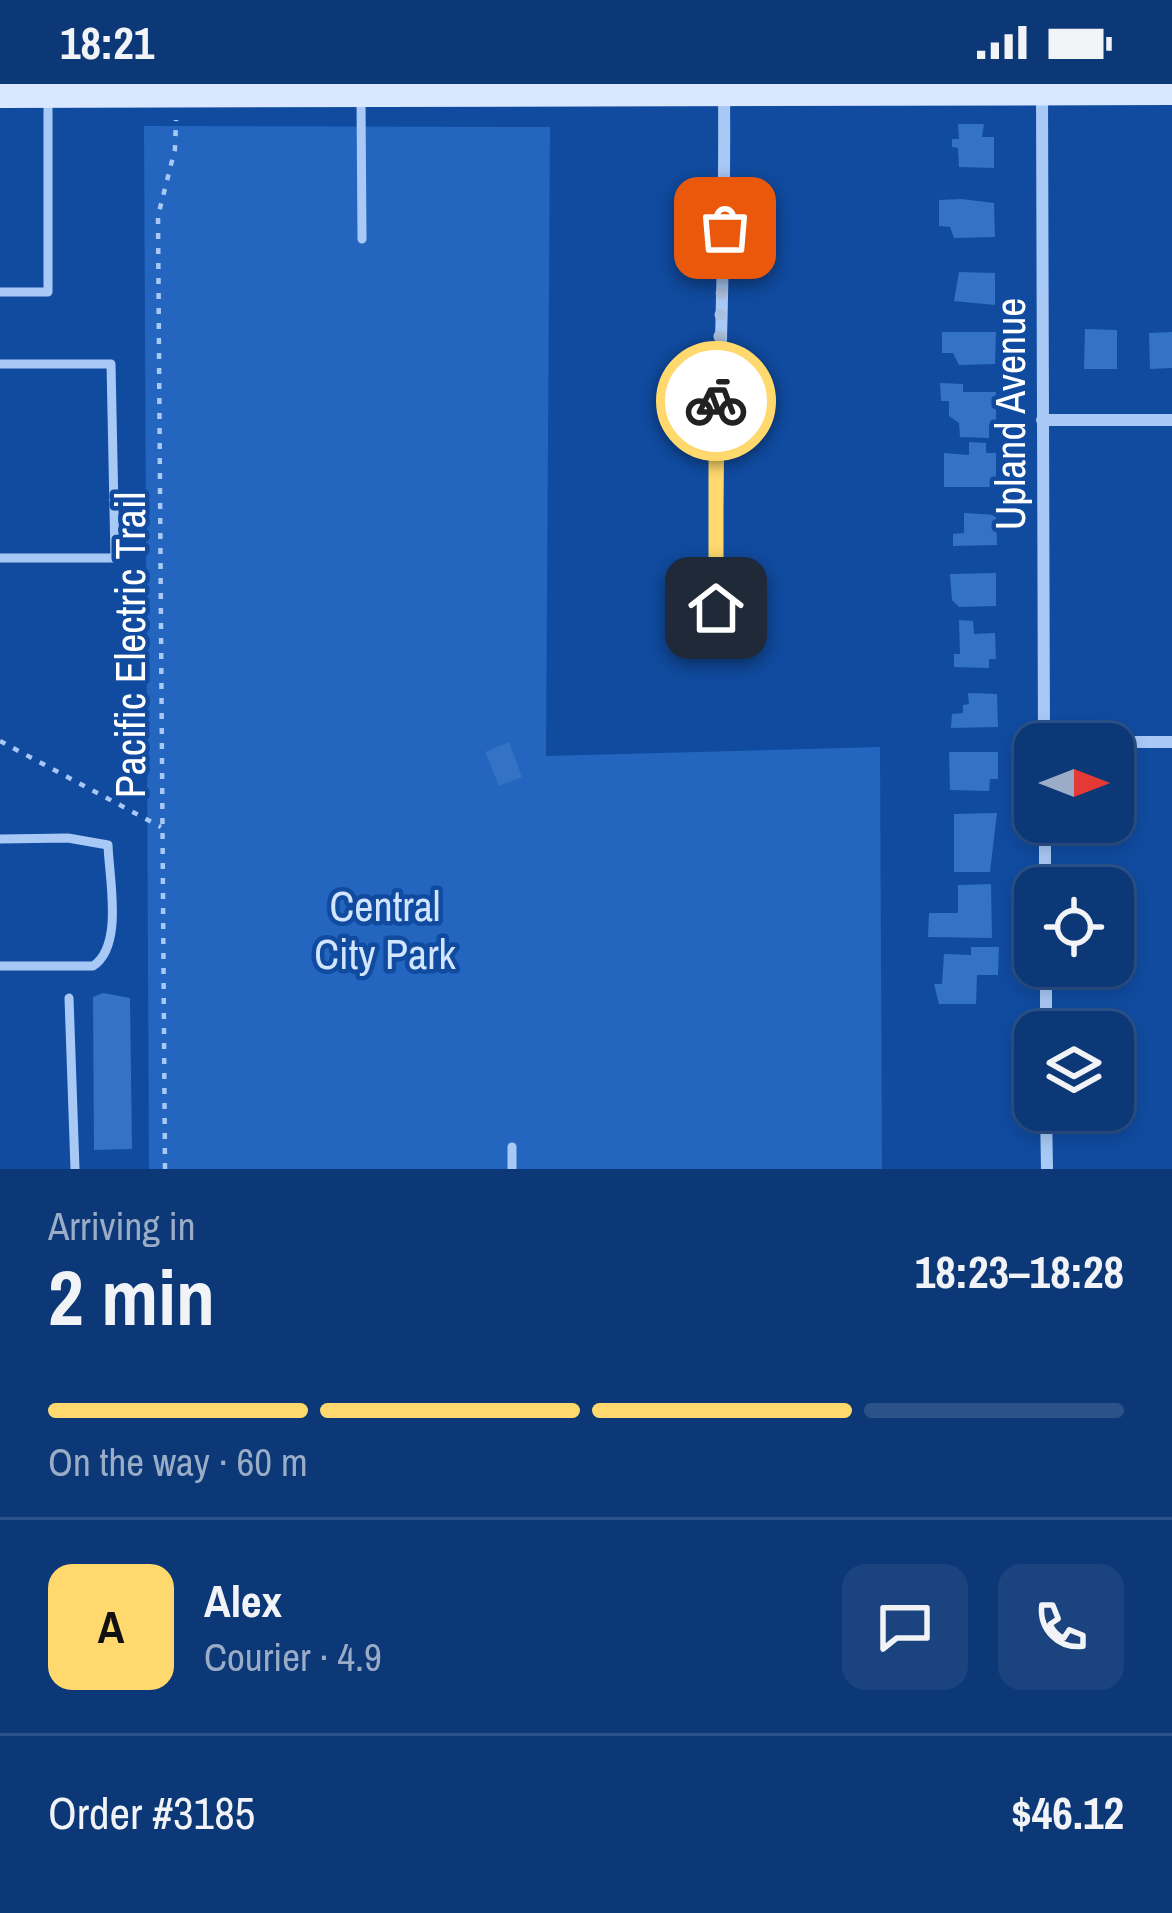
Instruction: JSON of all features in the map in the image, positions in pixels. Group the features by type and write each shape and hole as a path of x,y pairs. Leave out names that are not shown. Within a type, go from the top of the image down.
{"street":[{"path":"0,96 360,90 724,93 1041,88 1172,92"},
{"name":"Upland Avenue","path":"1041,88 1045,723"},
{"path":"716,608 716,398 726,264 724,93"},
{"path":"1042,420 1172,420"},
{"path":"1134,742 1172,742"},
{"path":"1046,1131 1047,1169"}],"lane":[{"path":"360,90 362,239"},
{"path":"0,292 48,292 48,96"},
{"path":"0,364 111,364 115,558 0,558"},
{"path":"0,839 68,838 108,845 110,943 93,966 0,967"},
{"path":"69,998 75,1169"},
{"path":"512,1147 512,1169"}],"path":[{"name":"Pacific Electric Trail","path":"165,1169 158,217 175,149 176,122"},
{"path":"0,741 161,827"}],"green space":[{"name":"Central City Park","path":"144,126 550,127 546,756 880,747 882,1169 149,1169"}],"building":[{"path":"958,124 984,124 982,137 994,137 994,168 959,167 958,148 952,147 952,139 959,139"},
{"path":"939,200 994,203 995,237 954,238 950,227 939,226"},
{"path":"959,272 995,273 995,305 954,301"},
{"path":"1085,329 1117,330 1117,369 1084,369"},
{"path":"942,332 996,332 995,364 959,365 953,353 942,353"},
{"path":"1172,332 1172,368 1150,369 1149,333"},
{"path":"940,383 963,384 963,392 996,392 996,425 989,425 989,438 960,437 959,423 949,416 949,401 941,401"},
{"path":"969,442 986,443 986,453 996,453 996,487 944,487 944,453 969,455"},
{"path":"964,513 996,515 997,545 953,546 953,534 964,533"},
{"path":"996,573 996,606 959,607 952,600 950,574"},
{"path":"959,620 973,621 974,634 995,633 996,659 989,659 989,668 954,667 954,654 960,654"},
{"path":"968,693 997,694 998,727 951,728 952,714 963,713 963,705 969,704"},
{"path":"509,742 522,777 499,786 485,752"},
{"path":"949,752 998,752 998,779 990,779 989,791 950,790"},
{"path":"997,813 990,872 954,872 954,814"},
{"path":"991,884 992,938 928,937 929,913 958,913 958,885"},
{"path":"971,947 999,947 998,975 977,975 976,1004 939,1004 934,984 942,984 944,954 971,955"},
{"path":"103,993 130,998 132,1149 94,1150 93,997"}],"way so far":[{"path":"716,401 725,228"}],"route":[{"path":"716,401 716,608"}]}
